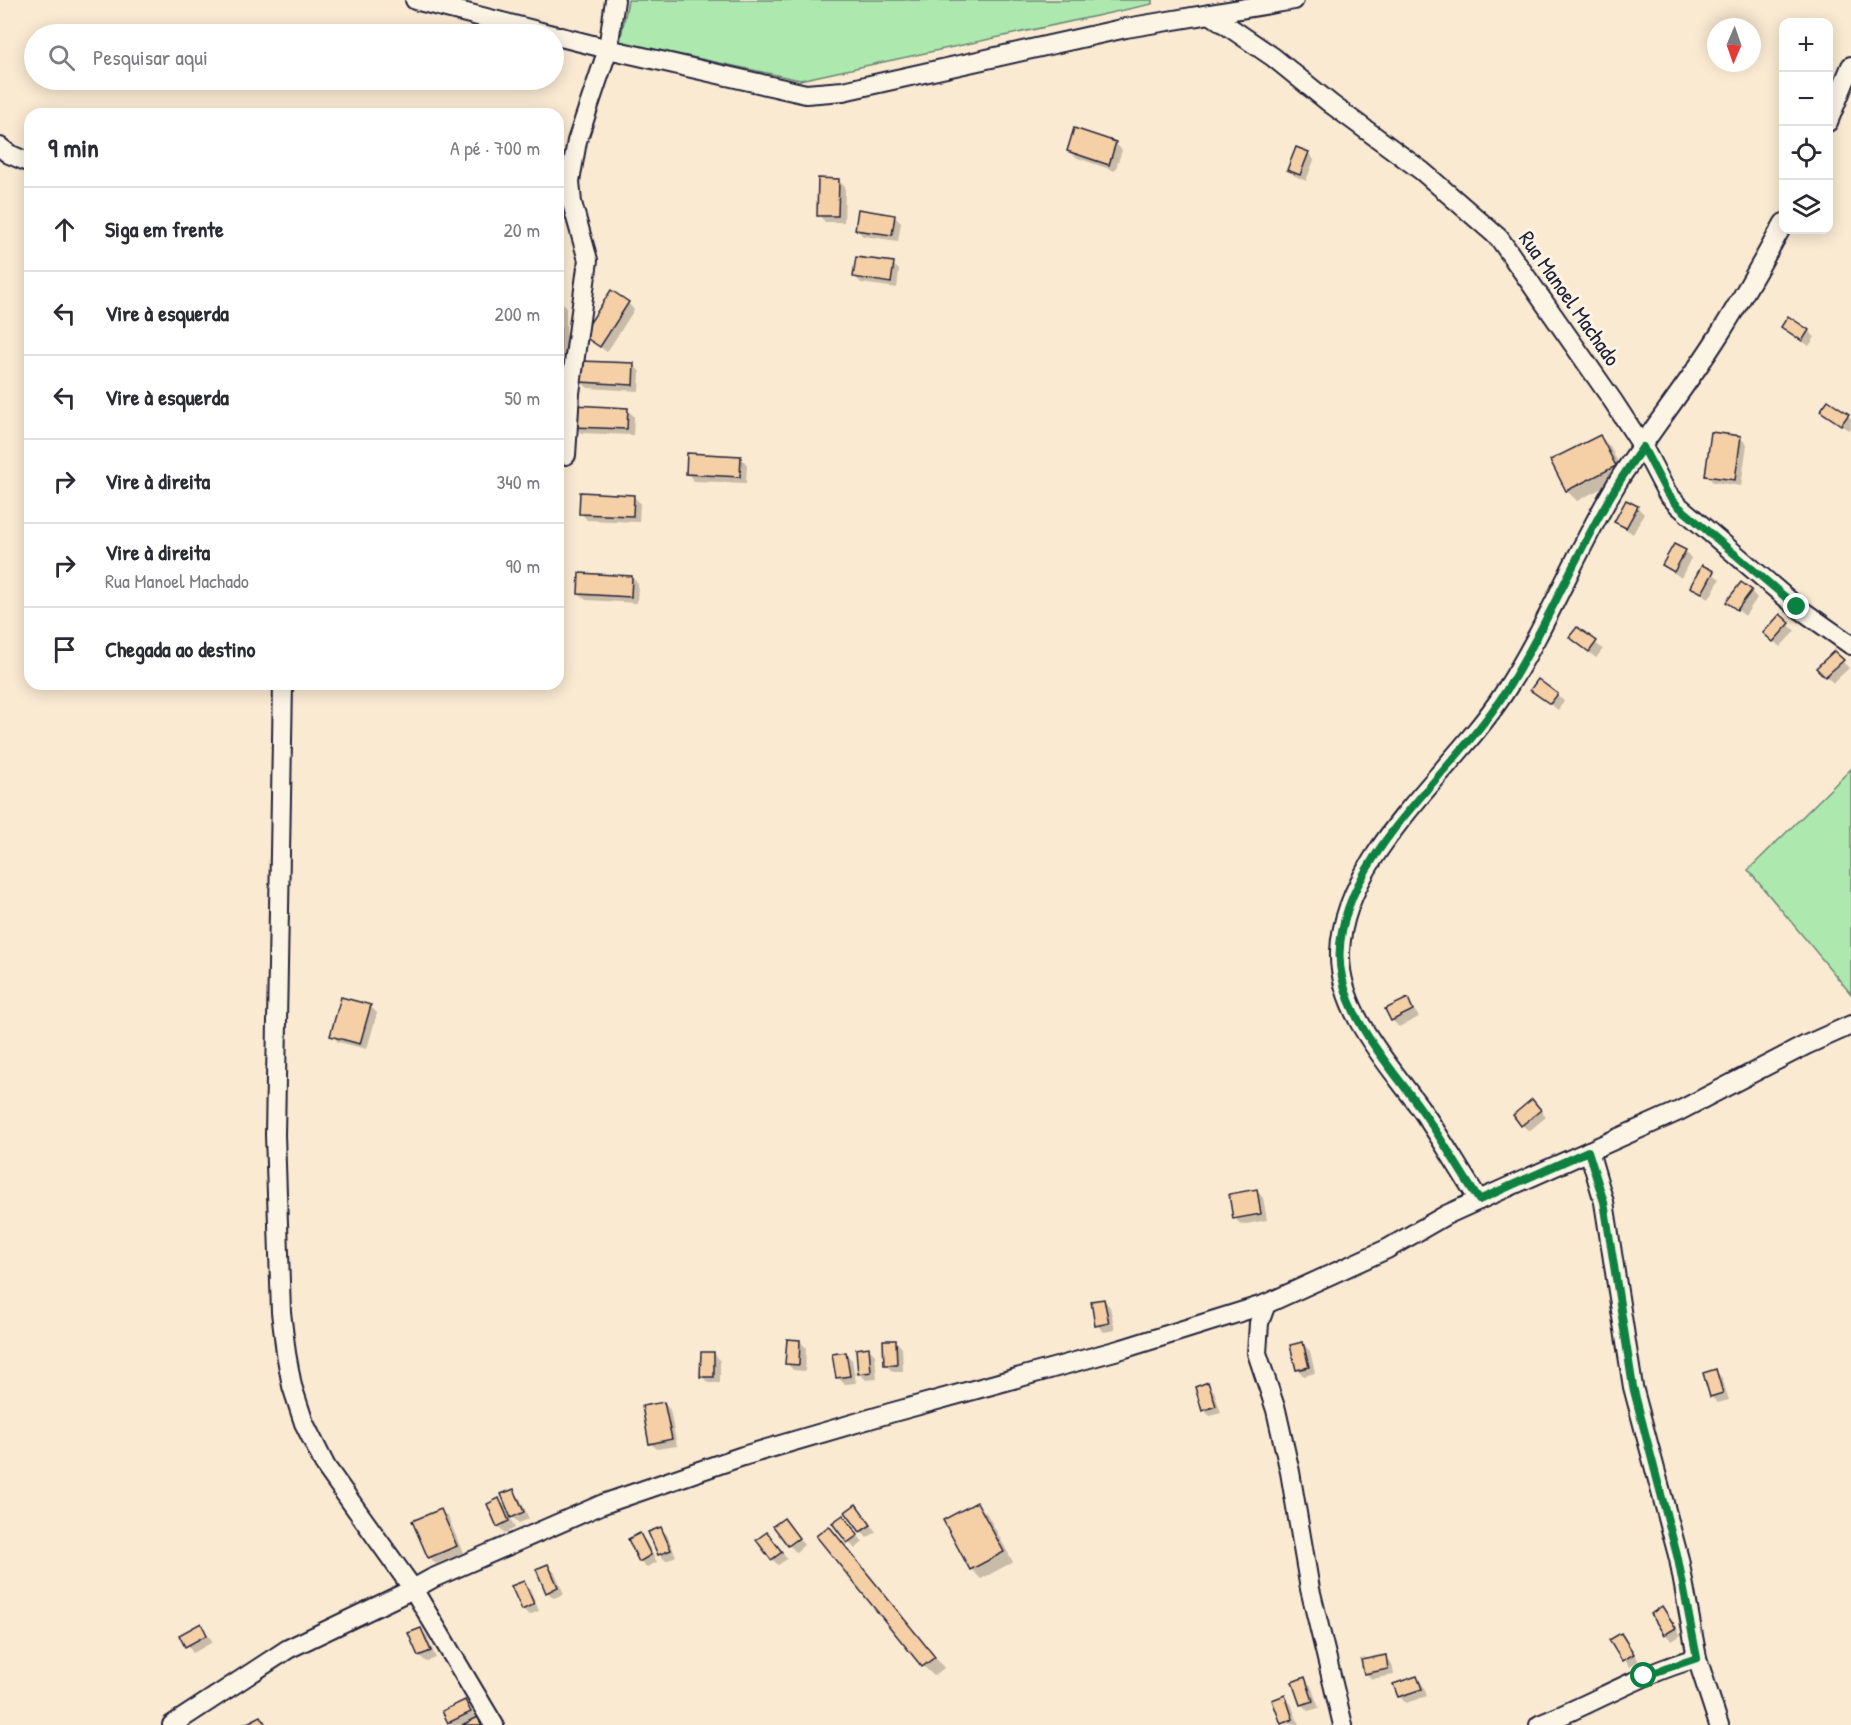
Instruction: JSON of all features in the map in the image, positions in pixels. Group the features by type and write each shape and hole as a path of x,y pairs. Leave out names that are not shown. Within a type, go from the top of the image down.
{"street":[{"path":"415,0 510,24"},
{"path":"566,455 570,393 588,260 572,203 570,181 577,141 608,49 615,0"},
{"path":"564,38 806,93 825,93 1126,28 1294,0"},
{"name":"Rua Manoel Machado","path":"1210,14 1274,57 1331,104 1422,171 1499,238 1643,447 1667,493 1692,520 1797,607 1851,645"},
{"path":"1833,110 1851,66"},
{"path":"0,147 24,160"},
{"path":"1479,1200 1357,1015 1342,977 1340,952 1344,924 1357,888 1378,850 1480,728 1527,657 1599,516 1623,475 1718,337 1779,232"},
{"path":"283,690 275,1136 281,1236 281,1312 292,1386 304,1423 326,1467 412,1589 494,1725"},
{"path":"172,1725 288,1649 486,1554 603,1504 733,1460 890,1413 1122,1349 1266,1304 1387,1250 1446,1215 1679,1111 1806,1045 1851,1025"},
{"path":"1588,1151 1604,1202 1633,1387 1678,1559 1697,1658 1719,1725"},
{"path":"1266,1304 1257,1331 1257,1353 1278,1420 1310,1589 1343,1725"},
{"path":"1539,1725 1584,1707 1644,1676 1697,1658"}],"green space":[{"path":"628,0 1152,0 1152,4 800,80 620,42"},
{"path":"1851,769 1851,994 1748,870"}],"building":[{"path":"1074,128 1116,142 1109,165 1067,151"},
{"path":"1296,147 1309,152 1300,175 1287,170"},
{"path":"818,178 839,179 838,216 817,216"},
{"path":"858,209 895,215 892,235 855,230"},
{"path":"856,257 894,262 891,283 853,277"},
{"path":"611,290 629,302 600,347 582,335"},
{"path":"1788,316 1809,330 1802,341 1781,327"},
{"path":"581,361 634,363 633,385 580,382"},
{"path":"1828,400 1849,414 1841,425 1820,411"},
{"path":"574,405 628,408 627,429 573,427"},
{"path":"1711,432 1741,436 1735,480 1705,476"},
{"path":"1600,435 1616,466 1566,491 1550,460"},
{"path":"687,453 741,456 740,477 686,474"},
{"path":"580,492 634,495 633,516 579,514"},
{"path":"1626,500 1638,506 1626,528 1614,522"},
{"path":"1674,544 1686,550 1674,572 1662,565"},
{"path":"1702,565 1714,571 1702,593 1690,587"},
{"path":"579,573 632,576 631,597 578,594"},
{"path":"1741,582 1752,590 1737,610 1726,602"},
{"path":"1780,614 1790,623 1773,642 1763,633"},
{"path":"1577,627 1597,641 1589,652 1569,637"},
{"path":"1834,651 1844,660 1825,677 1816,668"},
{"path":"1538,679 1558,694 1550,704 1530,690"},
{"path":"341,997 371,1005 360,1044 330,1036"},
{"path":"1408,998 1413,1010 1391,1021 1385,1009"},
{"path":"1532,1099 1541,1110 1521,1126 1513,1115"},
{"path":"1257,1189 1261,1214 1233,1219 1229,1194"},
{"path":"1104,1299 1109,1323 1095,1326 1091,1301"},
{"path":"787,1339 800,1340 799,1365 785,1364"},
{"path":"883,1340 896,1340 897,1365 884,1365"},
{"path":"1303,1342 1309,1367 1296,1370 1290,1345"},
{"path":"869,1347 871,1372 858,1374 856,1349"},
{"path":"701,1352 714,1352 714,1377 700,1377"},
{"path":"846,1352 850,1376 836,1378 832,1354"},
{"path":"1716,1369 1723,1393 1710,1397 1703,1373"},
{"path":"1208,1382 1216,1406 1202,1411 1195,1387"},
{"path":"664,1402 672,1439 649,1444 642,1406"},
{"path":"514,1489 524,1512 511,1518 501,1494"},
{"path":"499,1498 509,1521 497,1527 487,1504"},
{"path":"977,1502 1004,1552 970,1570 943,1520"},
{"path":"856,1504 871,1525 860,1532 845,1512"},
{"path":"441,1509 457,1546 428,1558 412,1521"},
{"path":"843,1515 858,1535 847,1543 832,1523"},
{"path":"784,1518 799,1538 788,1546 773,1526"},
{"path":"829,1526 935,1657 922,1667 816,1536"},
{"path":"661,1527 671,1550 658,1555 648,1532"},
{"path":"767,1532 782,1552 771,1560 756,1540"},
{"path":"640,1533 651,1555 639,1562 628,1539"},
{"path":"548,1564 558,1587 546,1593 536,1569"},
{"path":"524,1581 534,1604 522,1610 511,1586"},
{"path":"1662,1606 1676,1628 1664,1635 1651,1614"},
{"path":"201,1623 207,1635 185,1647 179,1635"},
{"path":"421,1628 431,1651 418,1656 408,1633"},
{"path":"1621,1633 1634,1654 1622,1661 1609,1640"},
{"path":"1386,1655 1388,1669 1364,1674 1361,1660"},
{"path":"1417,1676 1422,1689 1398,1697 1393,1684"},
{"path":"1305,1677 1313,1701 1300,1705 1292,1682"},
{"path":"1285,1695 1293,1719 1281,1724 1272,1700"},
{"path":"465,1700 471,1712 448,1723 442,1711"},
{"path":"261,1716 266,1725 243,1725"},
{"path":"478,1717 482,1725 462,1725"}],"route":[{"path":"1644,1676 1697,1658 1678,1559 1633,1387 1604,1202 1594,1164 1588,1151 1479,1200 1424,1114 1362,1026 1347,995 1342,977 1340,952 1344,924 1357,888 1378,850 1486,721 1527,657 1599,516 1623,475 1643,447 1667,493 1678,506 1797,607"}]}
